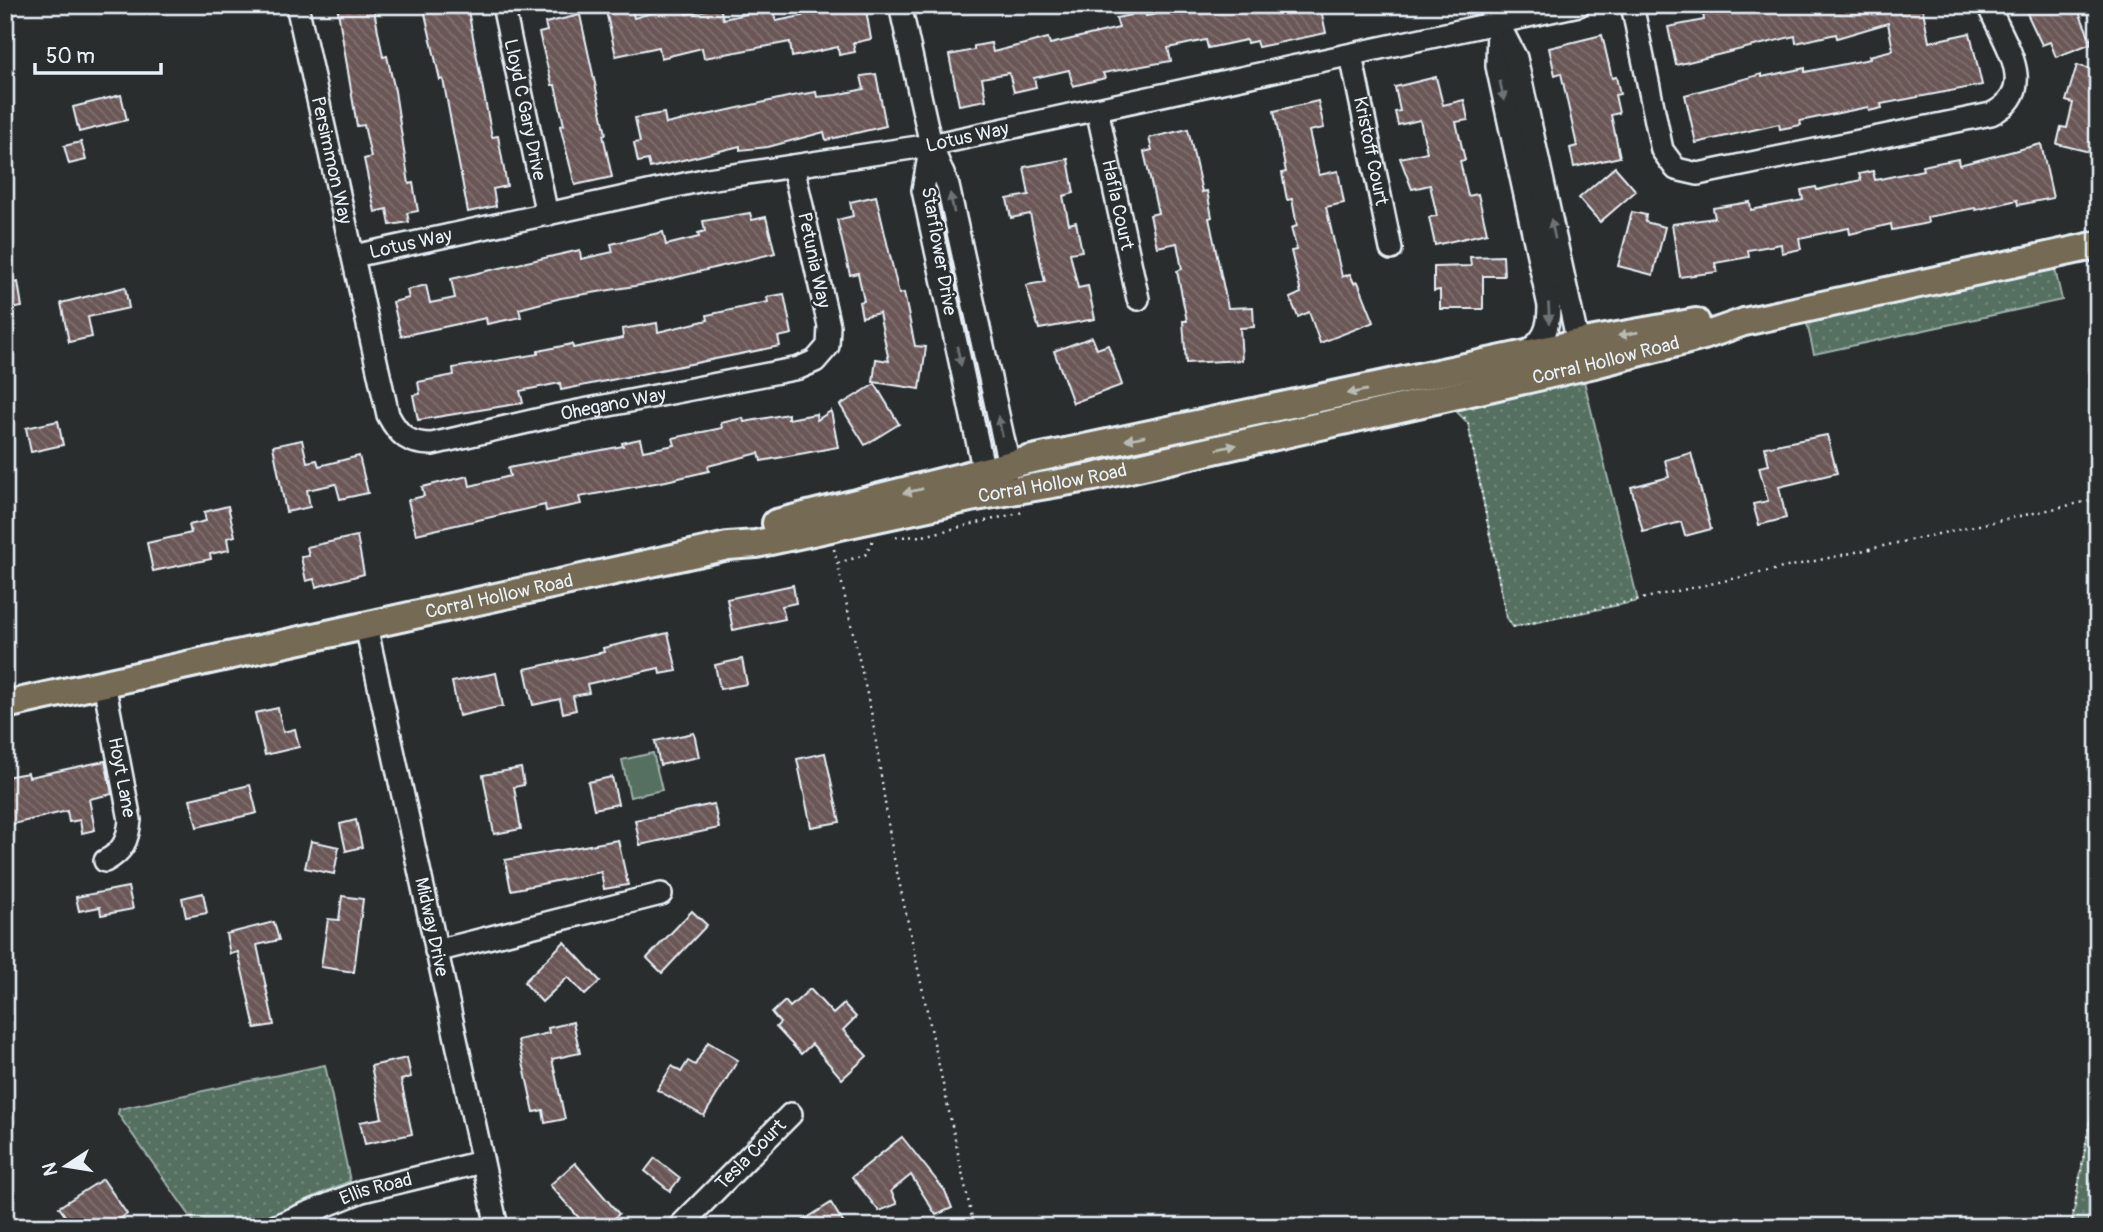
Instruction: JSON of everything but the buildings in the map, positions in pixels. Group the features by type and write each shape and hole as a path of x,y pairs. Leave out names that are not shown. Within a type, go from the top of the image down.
{"main road":[{"name":"Corral Hollow Road","path":"5,705 728,546 756,544 828,529 875,524 998,476 1094,477 1595,364 1704,336 1744,322 2098,245"},
{"path":"728,546 753,530 791,518 998,476 1578,343 1689,323 1744,322"}],"street":[{"name":"Persimmon Way","path":"297,5 388,415 401,435"},
{"name":"Lloyd C Gary Drive","path":"503,5 547,215"},
{"path":"900,5 931,145 948,186 998,476"},
{"name":"Lotus Way","path":"354,256 708,179 931,145 1350,55 1496,14 1579,5"},
{"path":"1632,5 1662,150 1676,169 1698,174 1978,117 2007,107 2018,87 2015,69 1989,5"},
{"path":"1347,420 1389,402 1557,363 1572,355 1578,343 1516,58 1496,14"},
{"path":"1496,14 1497,66 1549,306 1549,326 1545,335 1536,346 1520,357"},
{"name":"Kristoff Court","path":"1350,55 1391,249"},
{"name":"Hafla Court","path":"1097,109 1138,299"},
{"name":"Petunia Way","path":"793,166 829,326 828,346 823,354"},
{"name":"Ohegano Way","path":"401,435 417,444 432,444 799,368 823,354"},
{"name":"Midway Drive","path":"366,626 497,1227"},
{"name":"Hoyt Lane","path":"104,683 130,820 128,837 121,850 105,861"},
{"path":"436,951 661,894"},
{"name":"Tesla Court","path":"679,1227 791,1114"},
{"name":"Ellis Road","path":"273,1227 362,1191 482,1162"}],"path":[{"path":"1462,414 1468,423 1506,616 1513,627 2098,499"},
{"path":"838,564 865,555 872,545 875,524 905,538 1030,511"},
{"path":"828,529 872,716 892,849 974,1227"},
{"path":"2071,1227 2091,1116 2098,1038"},
{"path":"2087,1227 2098,1171"}],"green space":[{"path":"2054,265 2062,300 1814,354 1806,319"},
{"path":"1582,373 1638,601 1513,627 1506,616 1468,423 1456,411 1455,402"},
{"path":"653,753 662,790 630,797 622,760"},
{"path":"2098,1038 2098,1172 2087,1227 2071,1227 2091,1116"},
{"path":"325,1065 350,1181 244,1227 198,1227 118,1114 119,1109"}]}
